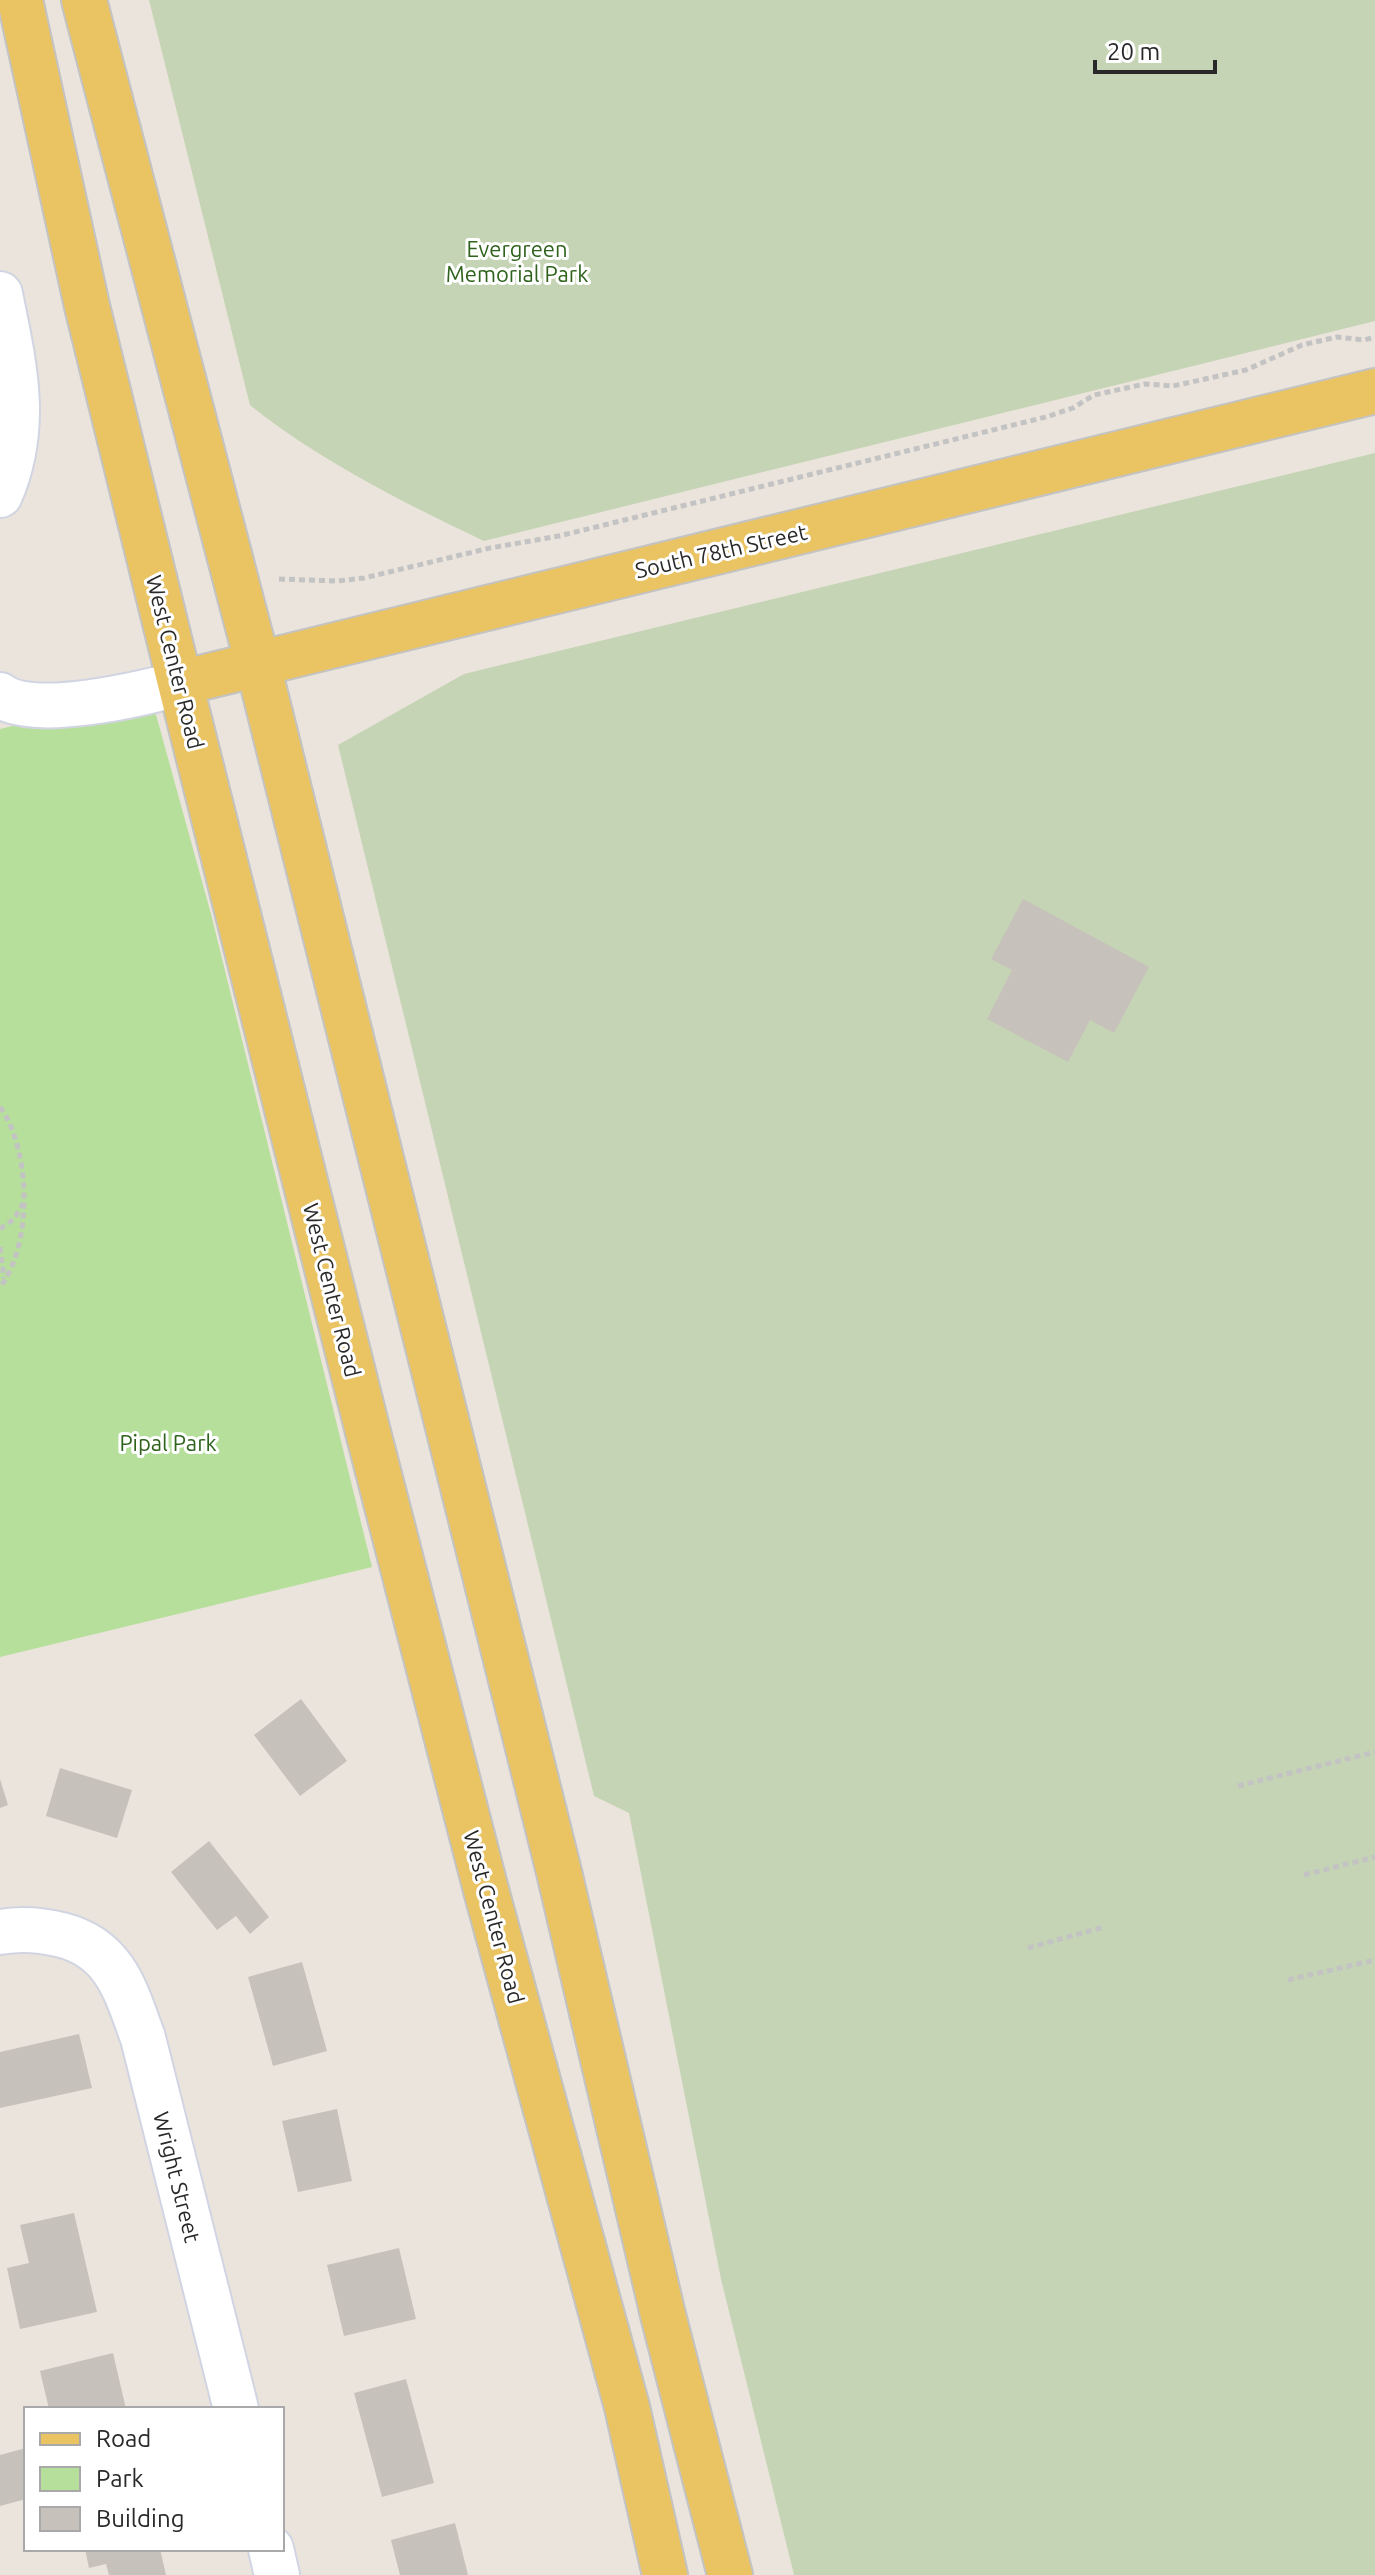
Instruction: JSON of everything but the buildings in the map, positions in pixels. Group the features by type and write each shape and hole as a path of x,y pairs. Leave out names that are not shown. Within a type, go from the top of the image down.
{"main road":[{"name":"West Center Road","path":"20,0 87,306 180,683 486,1890 627,2407 665,2575"},
{"path":"84,0 258,665 559,1872 663,2315 730,2575"},
{"name":"South 78th Street","path":"180,683 1375,391"}],"street":[{"path":"0,294 17,384 19,417 16,444 0,495"},
{"name":"South 78th Street","path":"0,695 6,700 66,704 150,693 180,683"},
{"name":"Wright Street","path":"0,1932 46,1931 81,1940 109,1961 124,1988 143,2038 235,2407"},
{"path":"271,2551 277,2575"}],"path":[{"path":"270,576 285,581 351,580 490,548 559,536 1046,417 1073,408 1094,395 1145,384 1173,386 1246,370 1302,345 1337,337 1364,340 1375,337"},
{"path":"0,1107 18,1144 24,1202 15,1257 0,1287"},
{"path":"0,1229 14,1219 24,1202"},
{"path":"0,1247 5,1281"},
{"path":"1238,1786 1375,1752"},
{"path":"1304,1875 1375,1857"},
{"path":"1028,1948 1104,1927"},
{"path":"1288,1980 1375,1960"}],"green space":[{"name":"Evergreen Memorial Park","path":"149,0 1375,0 1375,321 484,541 333,462 250,405"},
{"path":"1375,453 1375,2575 794,2575 721,2279 629,1813 594,1796 338,745 464,674"},
{"name":"Pipal Park","path":"150,693 211,914 372,1567 0,1657 0,729"}]}
